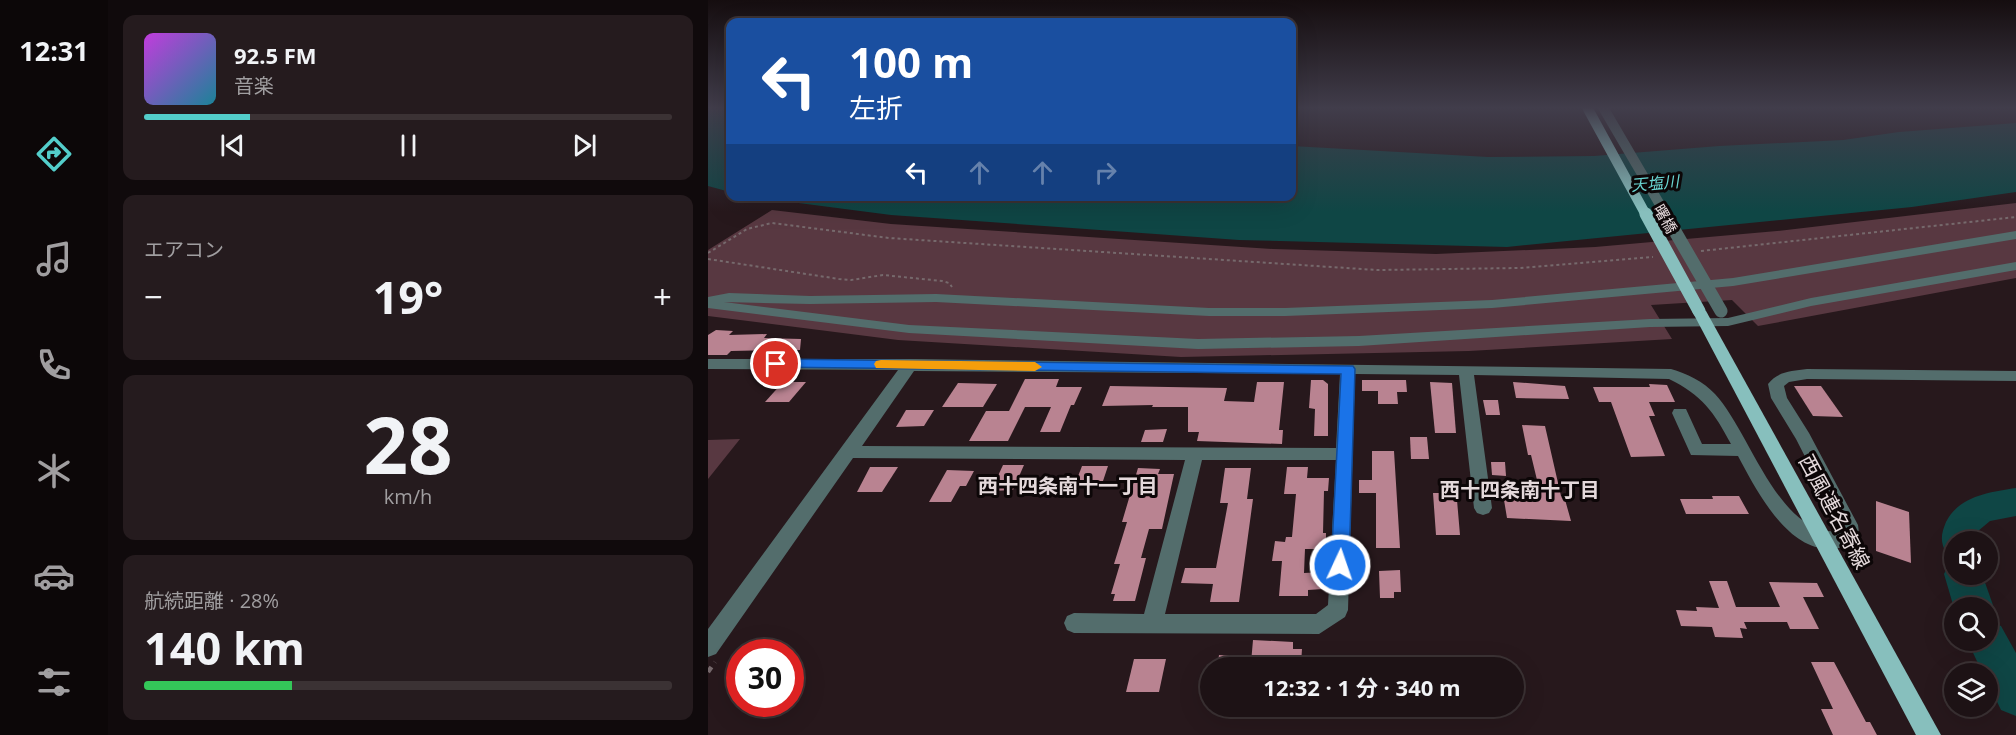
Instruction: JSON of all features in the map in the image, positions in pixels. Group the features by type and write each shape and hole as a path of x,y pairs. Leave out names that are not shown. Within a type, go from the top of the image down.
{"main road":[{"name":"曙橋","path":"1607,143 1702,317"},
{"name":"西風連名寄線","path":"1702,317 1929,735"}],"street":[{"path":"1624,143 1724,316"},
{"path":"708,302 729,297 810,300 936,298 1209,312 1285,312 1492,304 1733,282 2016,235"},
{"path":"708,302 909,329 1198,344 1359,341 1724,316 2016,266"},
{"path":"708,364 910,364 1671,374 1696,385 1710,398 1727,421 1778,510 1803,533 1824,540 1844,539 1850,535 1849,525 1803,437 1779,398 1776,384 1785,377 1807,374 2016,376"},
{"path":"708,647 910,364"},
{"path":"1074,622 1319,624 1338,610 1348,369"},
{"path":"1466,370 1483,508"},
{"path":"1680,413 1697,450 1743,450"},
{"path":"847,452 1345,454"},
{"path":"1152,623 1195,454"}],"path":[{"path":"1694,252 2016,217"},
{"path":"708,253 747,229 772,223 889,238 1377,270 1520,268 1661,256"},
{"path":"708,259 839,279 883,275 942,281 949,283 958,291"}],"shaded area":[{"path":"2016,203 2016,278 1758,326 1732,300 1651,305 1672,339 1469,351 1181,357 898,340 708,316 708,250 772,210 891,224 1273,249 1436,254 1595,247 1777,231"},
{"path":"740,439 708,479 708,440"}],"water":[{"path":"708,143 726,143 726,191 708,186"},
{"name":"天塩川","path":"1775,143 2016,143 2016,192 1912,207 1507,247 1239,240 891,215 783,201 1296,201 1296,146 1488,157 1594,156"}],"building":[{"path":"716,330 733,331 729,335 767,334 764,338 801,339 800,350 794,350 789,356 767,356 773,350 731,351 727,355 708,355 708,335"},
{"path":"1025,379 1059,379 1056,387 1082,387 1074,405 1071,405 1060,432 1040,432 1051,407 1025,407 1008,441 969,441 986,411 1009,411"},
{"path":"1311,380 1323,380 1328,384 1328,436 1314,436 1315,409 1309,408"},
{"path":"1362,380 1406,380 1407,392 1397,392 1398,404 1378,404 1378,391 1362,391"},
{"path":"783,382 806,382 789,402 765,402"},
{"path":"1257,382 1284,382 1279,430 1283,430 1282,444 1197,441 1199,432 1188,432 1188,407 1102,406 1110,386 1227,388 1224,401 1254,402"},
{"path":"1430,382 1452,383 1456,433 1435,433"},
{"path":"1513,382 1565,386 1569,399 1516,398"},
{"path":"958,383 997,384 983,407 942,407"},
{"path":"1649,384 1667,385 1675,402 1649,402 1655,416 1649,416 1665,456 1631,457 1611,402 1599,402 1593,387 1650,387"},
{"path":"1794,386 1821,386 1843,417 1813,416"},
{"path":"1483,400 1498,400 1500,415 1486,415"},
{"path":"906,410 934,410 924,426 896,427"},
{"path":"1522,425 1545,426 1561,496 1564,496 1571,521 1507,518 1503,494 1536,495 1533,480 1537,480 1531,455 1528,455"},
{"path":"1167,429 1163,442 1141,442 1145,430"},
{"path":"1410,437 1427,437 1429,459 1411,459"},
{"path":"1372,451 1394,451 1400,548 1376,548 1376,493 1359,493 1359,480 1372,480"},
{"path":"1491,462 1505,462 1506,476 1492,475"},
{"path":"1003,465 1024,465 1013,490 991,491"},
{"path":"1082,466 1108,466 1101,487 1074,487"},
{"path":"870,467 898,467 882,492 857,492"},
{"path":"1287,467 1308,467 1307,478 1329,478 1328,491 1324,491 1323,533 1326,533 1326,549 1305,549 1304,573 1323,572 1323,589 1308,590 1308,596 1279,596 1282,561 1272,561 1275,541 1285,542 1286,537 1292,537 1296,494 1284,494"},
{"path":"1138,468 1160,469 1158,474 1174,474 1162,529 1149,529 1141,558 1146,558 1135,601 1113,601 1115,594 1111,594 1120,564 1114,564 1127,522 1122,522"},
{"path":"1225,468 1251,468 1247,499 1253,499 1239,602 1210,602 1213,584 1181,583 1185,568 1216,568 1228,503 1220,503"},
{"path":"947,470 974,471 966,486 960,486 951,502 929,502"},
{"path":"1433,493 1452,493 1453,500 1457,500 1460,535 1436,535"},
{"path":"1712,496 1739,496 1749,514 1686,514 1680,499 1713,499"},
{"path":"1876,501 1909,512 1911,563 1876,551"},
{"path":"1400,570 1401,592 1394,592 1394,598 1380,598 1379,571"},
{"path":"1709,581 1727,581 1736,607 1780,607 1769,582 1817,583 1824,597 1803,597 1819,629 1790,629 1787,622 1744,622 1747,629 1740,628 1743,638 1715,637 1712,627 1681,626 1676,610 1697,611 1696,607 1719,608"},
{"path":"1253,640 1293,642 1293,649 1302,649 1301,657 1252,657"},
{"path":"1219,655 1234,656 1234,657 1219,657"},
{"path":"1134,659 1166,659 1159,692 1126,692"},
{"path":"1811,662 1834,662 1866,722 1870,722 1877,735 1833,735 1821,709 1833,709"}],"waterway":[{"path":"1960,531 1964,522 1977,511 2016,502"},
{"path":"1967,585 1970,597"},
{"path":"1993,651 2016,695"}],"slow traffic":[{"path":"881,364 1035,367"}],"district":[{"name":"西十四条南十一丁目","path":"1068,486"},
{"name":"西十四条南十丁目","path":"1520,490"}],"route":[{"path":"776,364 1348,369 1340,565"}]}
